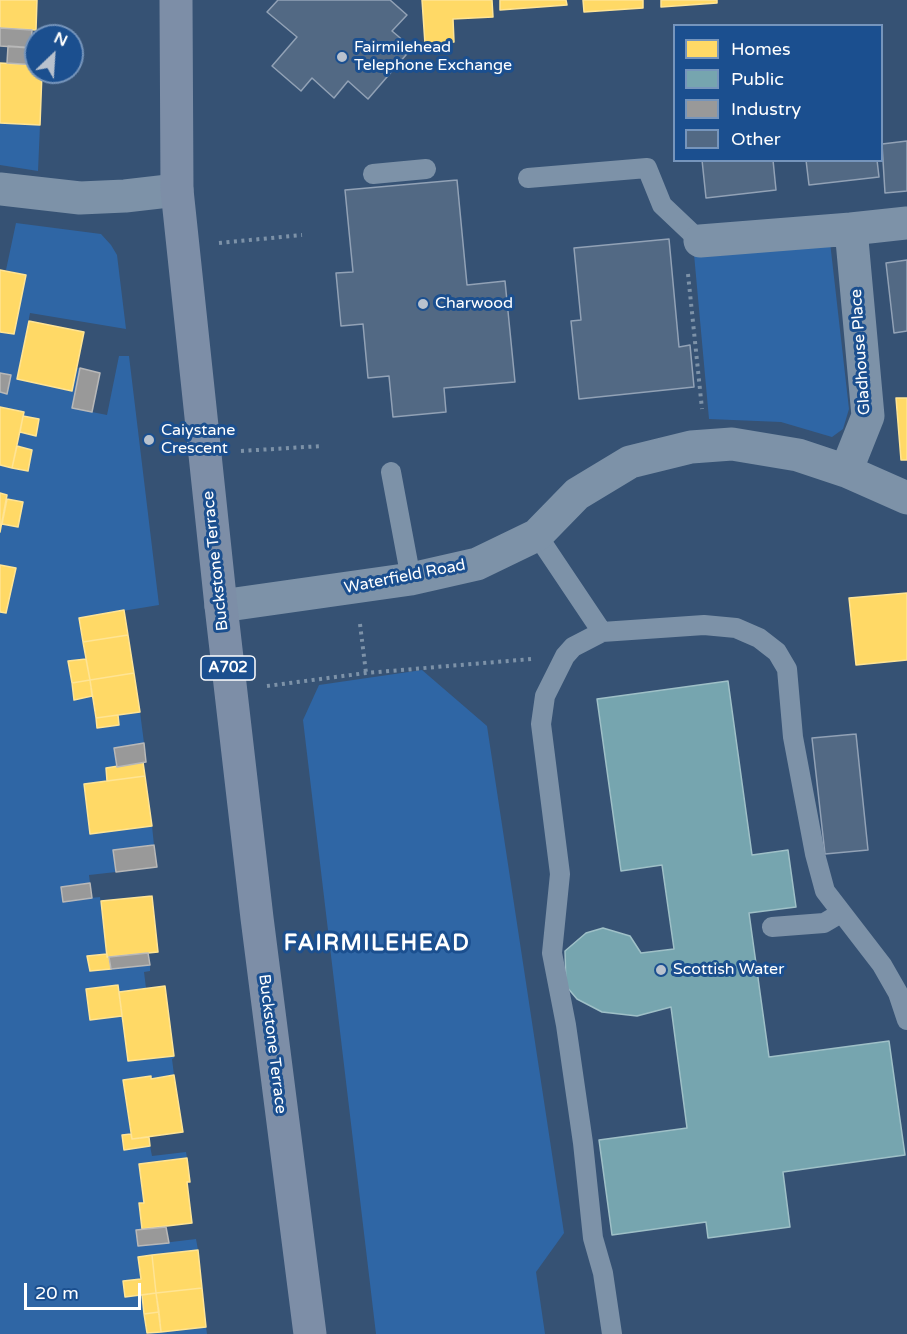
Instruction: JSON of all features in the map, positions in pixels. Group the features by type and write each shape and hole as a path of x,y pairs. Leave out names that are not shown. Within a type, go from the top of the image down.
{"main road":[{"name":"Buckstone Terrace","path":"176,0 177,190 204,453 274,1064 310,1334"}],"street":[{"path":"0,189 80,198 177,190"},
{"path":"691,232 851,229 907,223"},
{"name":"Gladhouse Place","path":"846,471 868,416 851,229"},
{"name":"Waterfield Road","path":"221,606 411,579 477,564 537,535 577,494 630,462 691,447 732,444 798,455 846,471 907,498"}],"lane":[{"path":"373,174 426,168"},
{"path":"528,178 647,168 662,204 691,232"},
{"path":"391,472 411,579"},
{"path":"537,535 602,632"},
{"path":"612,1334 603,1273 593,1238 575,1084 552,953 560,874 541,724 544,696 565,656 573,647 602,632 704,625 736,628 759,638 777,652 787,669 793,737 815,854 825,891 882,965 898,993 907,1020"},
{"path":"771,927 824,923 841,913"}],"path":[{"path":"691,232 706,446"},
{"path":"183,247 302,235"},
{"path":"204,453 322,446"},
{"path":"356,587 366,673"},
{"path":"231,690 366,673 565,656"}],"shaded area":[{"path":"0,123 40,125 38,171 0,165"},
{"path":"16,223 101,234 117,255 126,329 30,313 17,379 80,368 72,408 107,415 119,356 129,356 159,605 80,618 86,659 68,661 74,699 92,696 97,728 119,725 118,715 140,712 144,743 114,748 117,767 106,768 107,781 84,784 90,834 152,826 154,845 113,850 116,872 89,875 90,883 61,887 63,901 100,897 107,954 88,956 90,971 150,965 150,971 144,972 146,988 119,992 118,985 90,1020 122,1016 128,1061 174,1056 172,1059 174,1075 123,1080 131,1134 122,1136 150,1146 152,1156 186,1152 187,1158 139,1164 144,1203 139,1204 142,1229 137,1230 138,1246 196,1239 198,1250 138,1257 141,1279 123,1281 125,1296 142,1295 147,1333 206,1327 207,1334 0,1334 0,612 6,612 16,568 0,565 0,532 2,524 18,527 23,502 7,499 7,495 0,493 0,465 28,470 32,450 17,446 20,432 36,435 39,420 23,416 24,412 0,407 0,392 7,394 11,376 0,373 0,332 14,334 26,275 6,270"},
{"path":"830,242 849,409 843,429 832,437 781,422 709,419 694,254"},
{"path":"422,670 487,726 564,1233 536,1272 545,1334 376,1334 303,720 319,685"}],"building: Homes":[{"path":"0,0 37,0 36,24 24,24 24,29 0,28"},
{"path":"422,0 492,0 493,17 453,19 454,42 425,44"},
{"path":"500,0 566,0 567,5 500,10"},
{"path":"583,0 643,0 643,8 584,12"},
{"path":"661,0 717,0 717,3 661,7"},
{"path":"0,63 24,64 24,84 42,84 40,125 0,123"},
{"path":"0,270 26,275 14,334 0,332"},
{"path":"29,321 84,332 72,391 17,379"},
{"path":"896,398 907,398 907,460 901,460"},
{"path":"0,407 24,412 12,468 0,465"},
{"path":"23,416 39,419 36,436 20,432"},
{"path":"17,446 32,450 28,471 12,468"},
{"path":"0,493 7,495 0,532"},
{"path":"7,499 23,502 18,527 2,524"},
{"path":"0,565 16,568 6,613 0,612"},
{"path":"907,593 907,660 856,665 849,598"},
{"path":"124,610 128,635 83,642 79,618"},
{"path":"128,635 134,673 90,680 83,642"},
{"path":"86,659 90,680 72,683 68,661"},
{"path":"134,673 140,712 96,718 90,680"},
{"path":"90,680 92,696 74,700 72,683"},
{"path":"118,715 119,725 97,728 96,718"},
{"path":"143,762 145,776 107,781 106,768"},
{"path":"145,776 152,826 90,834 84,784"},
{"path":"152,896 158,952 107,957 101,901"},
{"path":"107,954 111,969 90,971 87,956"},
{"path":"118,985 122,1016 90,1020 86,989"},
{"path":"165,986 174,1056 128,1061 119,992"},
{"path":"174,1075 183,1132 132,1139 123,1080"},
{"path":"131,1134 132,1139 149,1137 150,1146 124,1150 122,1135"},
{"path":"187,1158 190,1182 187,1182 192,1223 142,1229 139,1203 144,1203 139,1164"},
{"path":"198,1250 202,1288 156,1293 152,1255"},
{"path":"152,1255 156,1293 125,1297 123,1281 141,1279 138,1257"},
{"path":"202,1288 206,1327 161,1332 156,1293"},
{"path":"156,1293 159,1312 144,1314 142,1295"},
{"path":"159,1312 161,1332 147,1333 144,1314"}],"building: Public":[{"name":"Scottish Water","path":"728,681 752,855 788,850 796,907 749,913 769,1057 889,1041 905,1155 783,1172 790,1227 708,1238 706,1222 612,1235 599,1140 687,1128 671,1007 637,1016 602,1012 577,999 566,986 565,951 586,933 603,928 630,936 641,953 674,949 662,865 621,871 597,699"}],"building: Industry":[{"path":"0,28 24,30 24,48 0,46"},
{"path":"8,46 24,47 24,64 7,63"},
{"path":"80,368 100,373 92,412 72,408"},
{"path":"0,373 11,375 7,394 0,392"},
{"path":"144,743 146,762 117,767 114,748"},
{"path":"154,845 157,867 116,872 113,850"},
{"path":"90,883 92,898 63,902 61,887"},
{"path":"148,953 150,965 111,969 109,957"},
{"path":"166,1227 169,1243 138,1246 136,1230"}],"building: Other":[{"name":"Fairmilehead Telephone Exchange","path":"278,0 390,0 407,15 392,31 412,48 368,99 348,81 334,98 312,78 301,91 272,66 297,37 267,12"},
{"path":"907,141 907,191 885,193 883,144"},
{"path":"702,162 773,162 776,190 706,198"},
{"path":"806,162 877,162 879,177 809,185"},
{"name":"Charwood","path":"457,180 467,285 505,281 515,382 444,388 446,412 393,417 389,376 368,378 363,324 341,326 336,273 353,272 345,190"},
{"path":"669,239 679,347 690,345 694,387 579,399 571,321 581,320 574,248"},
{"path":"907,260 907,331 894,333 886,263"},
{"path":"856,734 868,850 825,854 812,738"}],"place":[{"name":"Fairmilehead Telephone Exchange","path":"342,57"},
{"name":"Charwood","path":"423,304"},
{"name":"Caiystane Crescent","path":"149,440"},
{"name":"Scottish Water","path":"661,970"}],"district":[{"name":"FAIRMILEHEAD","path":"377,944"}]}
